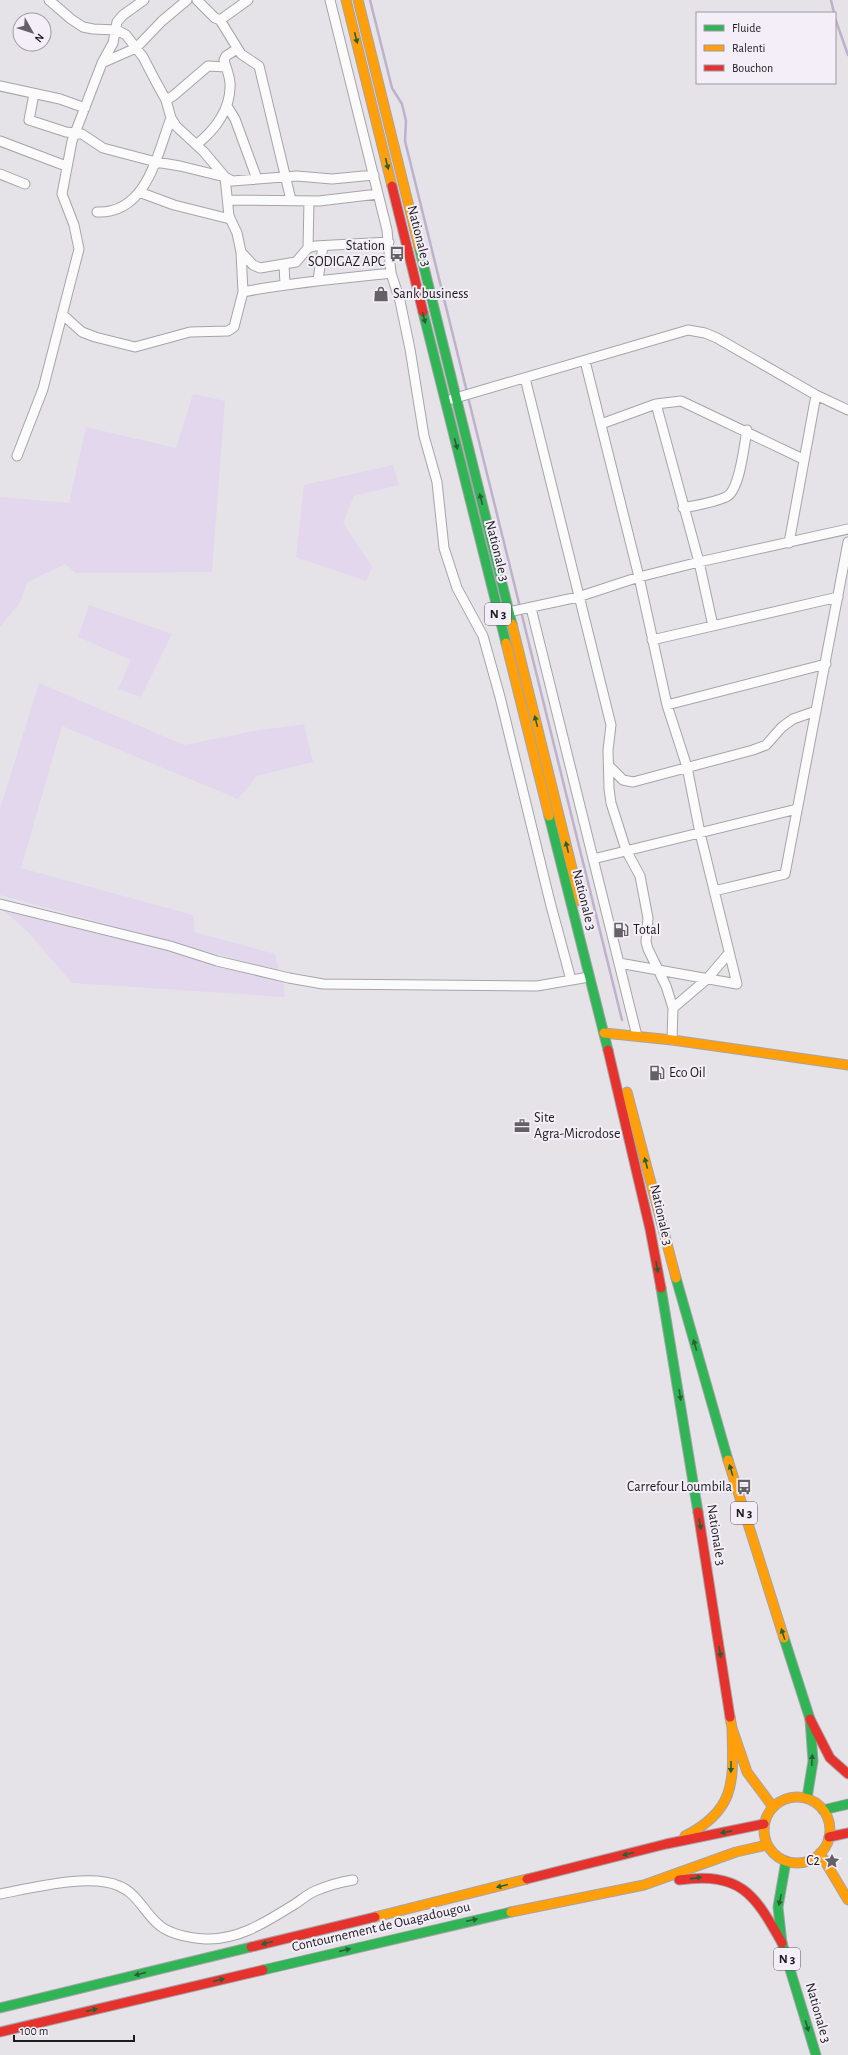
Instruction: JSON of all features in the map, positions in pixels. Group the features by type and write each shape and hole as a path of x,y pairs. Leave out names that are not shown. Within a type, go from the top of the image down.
{"main road":[{"name":"Nationale 3","path":"346,0 588,976 608,1033 716,1421 810,1719 813,1761 807,1798"},
{"name":"Nationale 3","path":"358,0 510,612 608,1033 652,1236 678,1385 732,1728 739,1751 748,1772 773,1807"},
{"path":"608,1033 672,1040 848,1065"},
{"path":"810,1719 830,1758 848,1774"},
{"path":"666,1844 698,1830 713,1817 725,1801 731,1786 732,1728"},
{"path":"789,1798 807,1798 824,1810 830,1828 829,1837 820,1853 804,1862 786,1861 778,1858 767,1845 765,1839 764,1824 767,1815 773,1807 789,1798"},
{"path":"824,1810 848,1804"},
{"name":"Contournement de Ouagadougou","path":"0,2008 458,1897 666,1844 764,1824"},
{"path":"829,1837 848,1833"},
{"name":"Contournement de Ouagadougou","path":"0,2032 467,1921 644,1885 736,1852 767,1845"},
{"path":"820,1853 848,1900"},
{"name":"Nationale 3","path":"786,1861 778,1907 782,1943 816,2055"},
{"path":"644,1885 703,1877 726,1880 751,1894 766,1914 782,1943"}],"street":[{"path":"49,0 82,27 117,30 126,35 136,48 166,100 171,118 176,126 197,144 225,178 230,219 237,233 241,252 243,292 232,329 190,332 135,347 95,337 82,332 62,314"},
{"path":"17,456 43,389 79,249 74,225 62,194 69,152 102,63 113,43 117,30 117,22 119,18 144,0"},
{"path":"102,63 136,48 162,21 187,0"},
{"path":"197,0 215,18 220,20 237,49 244,57 259,66 291,200"},
{"path":"220,20 248,0"},
{"path":"330,0 389,242 391,273 400,301 410,349 424,436 437,482 444,548 457,588 483,636 500,697 548,894 571,980"},
{"path":"197,144 208,136 222,117 227,106 230,84 225,58 237,49"},
{"path":"166,100 208,66 226,67"},
{"path":"0,86 60,99 85,108"},
{"path":"34,94 28,120 87,136 103,148 156,162 180,166 235,182 285,177 315,176 332,179 374,176"},
{"path":"227,106 235,119 257,179"},
{"path":"97,212 109,212 125,205 139,192 149,178 156,162 171,118"},
{"path":"0,141 54,160 66,166"},
{"path":"54,160 69,152"},
{"path":"0,174 25,184"},
{"path":"139,192 174,205 230,219"},
{"path":"228,200 309,201 378,194"},
{"path":"241,252 255,267 260,268 296,262 308,248 309,201"},
{"path":"308,248 389,242"},
{"path":"318,280 323,246"},
{"path":"284,265 285,284"},
{"path":"243,292 285,284 391,273"},
{"path":"445,401 688,330 697,331 717,338 816,395 848,410"},
{"path":"585,361 639,577 652,640 668,705 687,767 700,832 737,984 619,963"},
{"path":"525,378 578,597 611,724 608,750 611,803 626,850 640,876 648,918 646,942 671,997 673,1008 672,1040"},
{"path":"788,543 816,395"},
{"path":"601,424 656,404 681,401 747,430 803,458"},
{"path":"656,404 698,562 713,626"},
{"path":"683,508 727,497 733,490 737,480 747,430"},
{"path":"498,614 578,597 639,577 698,562 788,543 848,528"},
{"path":"714,890 785,874 848,542"},
{"path":"652,640 838,597"},
{"path":"531,608 637,1036"},
{"path":"668,705 826,664"},
{"path":"610,767 623,780 633,782 752,750 766,745 788,722 816,711"},
{"path":"593,858 797,809"},
{"path":"0,904 170,946 224,962 323,984 537,986 588,976"},
{"path":"673,1008 707,979 729,953"},
{"path":"0,1894 75,1882 99,1880 120,1886 132,1893 158,1924 168,1931 190,1938 208,1939 230,1936 254,1929 314,1892 353,1880"}],"shaded area":[{"path":"193,394 225,401 212,572 76,573 65,564 28,582 19,604 0,627 0,497 69,503 86,427 176,448"},
{"path":"393,465 399,485 354,496 343,523 372,567 366,581 296,557 304,485"},
{"path":"89,605 172,634 141,697 118,689 131,660 78,637"},
{"path":"39,683 184,745 254,731 304,724 313,762 257,776 238,799 62,726 21,868 193,915 195,932 275,954 279,971 0,895 0,809"},
{"path":"0,907 283,977 285,997 72,983 28,932"}],"waterway":[{"path":"370,0 392,88 402,104 406,121 405,141 467,392"},
{"path":"831,0 834,12"},
{"path":"836,21 848,55"},
{"path":"468,397 622,1020"}],"traffic: fast":[{"path":"419,247 512,624"},
{"path":"423,312 506,643"},
{"path":"549,816 608,1050"},
{"path":"676,1278 728,1460"},
{"path":"661,1288 698,1512"},
{"path":"784,1638 810,1719 813,1761 807,1798"},
{"path":"823,1810 848,1804"},
{"path":"786,1861 778,1907 782,1943 816,2055"},
{"path":"263,1970 511,1912"},
{"path":"0,2008 251,1947"}],"traffic: slow":[{"path":"346,0 392,186"},
{"path":"358,0 419,247"},
{"path":"512,624 580,901"},
{"path":"506,643 549,816"},
{"path":"604,1033 672,1040 848,1065"},
{"path":"627,1092 676,1278"},
{"path":"728,1460 784,1638"},
{"path":"730,1717 732,1728 747,1772 773,1807"},
{"path":"685,1836 702,1826 715,1815 729,1791 733,1763 732,1728"},
{"path":"797,1797 810,1800 820,1807 827,1817 830,1830 827,1843 820,1853 810,1860 797,1863 784,1860 774,1853 767,1843 764,1830 767,1817 774,1807 784,1800 797,1797"},
{"path":"511,1912 644,1885 736,1852 767,1845"},
{"path":"820,1853 848,1900"},
{"path":"375,1917 527,1879"}],"traffic: jam":[{"path":"392,186 423,312"},
{"path":"608,1050 650,1229 661,1288"},
{"path":"698,1512 730,1717"},
{"path":"810,1719 830,1758 848,1774"},
{"path":"527,1879 666,1844 764,1824"},
{"path":"829,1837 848,1833"},
{"path":"679,1880 700,1878 717,1879 731,1883 743,1890 763,1911 782,1943"},
{"path":"251,1947 375,1917"},
{"path":"0,2032 263,1970"}],"place":[{"name":"Station SODIGAZ APC","path":"397,254"},
{"name":"Sank business","path":"381,294"},
{"name":"Total","path":"621,930"},
{"name":"Eco Oil","path":"657,1073"},
{"name":"Site Agra-Microdose","path":"522,1126"},
{"name":"Carrefour Loumbila","path":"744,1487"},
{"name":"C2","path":"832,1861"}]}
